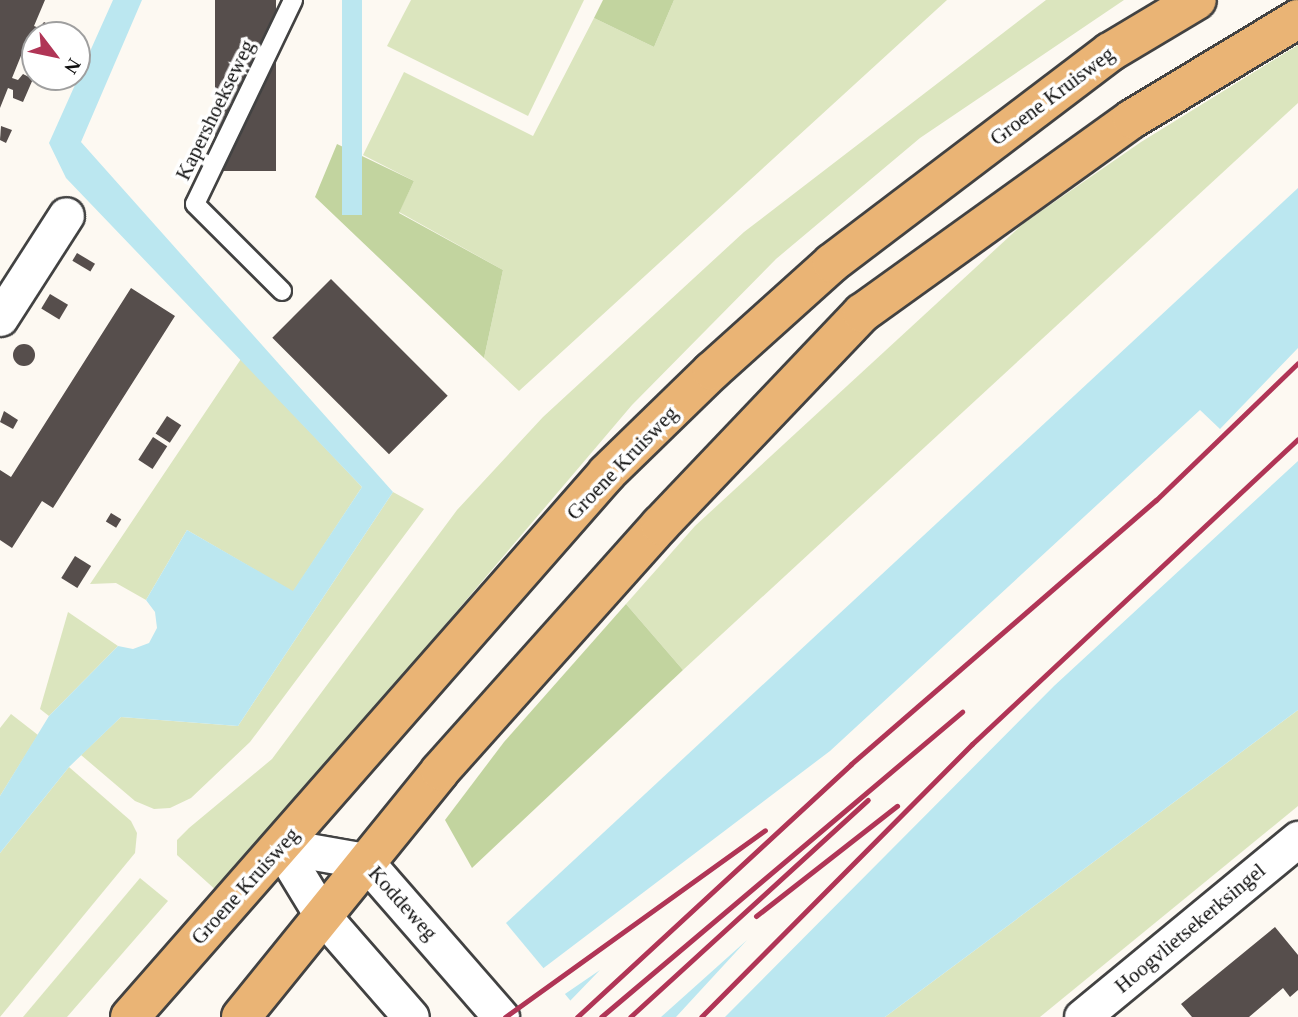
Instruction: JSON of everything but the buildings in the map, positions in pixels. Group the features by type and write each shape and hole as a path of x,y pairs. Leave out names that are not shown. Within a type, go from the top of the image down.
{"main road":[{"name":"Groene Kruisweg","path":"130,1017 607,473 712,371 832,263 1110,52 1197,0"},
{"path":"241,1017 365,861 660,525 862,313 1132,120 1298,19"}],"street":[{"path":"0,318 66,215"},
{"name":"Hoogvlietsekerksingel","path":"1082,1017 1298,839"},
{"name":"Koddeweg","path":"279,846 365,861 501,1017"},
{"path":"279,846 322,915 411,1017"}],"lane":[{"name":"Kapershoekseweg","path":"282,291 195,204 293,0"}],"green space":[{"path":"411,0 584,0 528,116 387,46"},
{"path":"603,0 674,0 654,47 594,18"},
{"path":"674,0 947,0 519,391 484,358 503,270 399,212 414,181 363,155 404,72 533,136 594,18 654,47"},
{"path":"1046,0 1124,0 920,138 776,259 632,405 218,892 177,855 177,840 272,759 457,510 543,417 744,232"},
{"path":"1298,45 1298,103 683,670 626,604 695,526 1024,223 1141,142"},
{"path":"337,144 414,181 399,213 503,270 484,358 315,197"},
{"path":"241,359 362,487 293,592 187,530 146,600 116,583 90,584"},
{"path":"393,492 424,509 250,742 191,798 170,808 154,809 135,801 81,755 121,717 238,726"},
{"path":"626,604 683,670 472,868 445,820 504,742"},
{"path":"68,612 118,646 49,716 40,709"},
{"path":"1298,710 1298,806 1040,1017 885,1017"},
{"path":"11,714 38,735 0,796 0,728"},
{"path":"69,767 131,821 137,833 135,853 0,1017 0,853"},
{"path":"140,878 168,901 67,1017 23,1017"}],"water":[{"path":"113,0 142,0 81,142 393,492 238,726 121,717 69,767 0,853 0,796 49,716 118,646 133,649 149,643 157,628 155,612 146,600 187,530 293,591 362,487 66,178 49,143 72,91 91,91 91,49"},
{"path":"342,0 362,0 362,215 342,215"},
{"path":"1298,188 1298,710 885,1017 584,1017 506,923"}],"pier":[{"path":"1298,348 1298,461 1054,686 725,1017 676,1017 747,940 661,1017 579,1017 568,1003 600,970 562,996 541,970 830,751 1200,410 1220,429"}],"railway":[{"path":"577,1017 851,764 1156,500 1298,363"},
{"path":"701,1017 972,744 1298,439"},
{"path":"601,1017 962,712"},
{"path":"630,1017 868,800"},
{"path":"756,916 897,806"},
{"path":"505,1017 765,830"}]}
